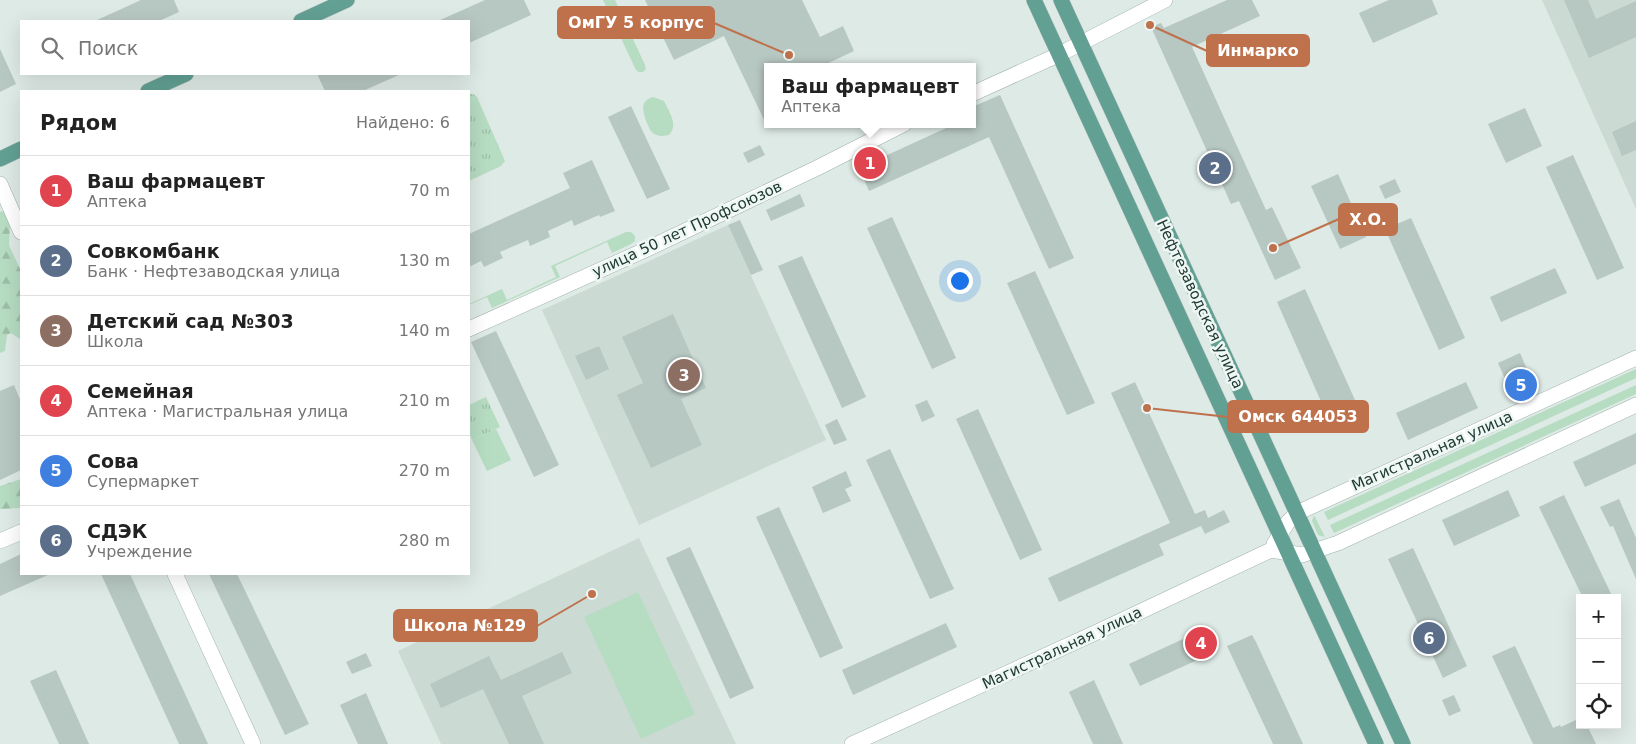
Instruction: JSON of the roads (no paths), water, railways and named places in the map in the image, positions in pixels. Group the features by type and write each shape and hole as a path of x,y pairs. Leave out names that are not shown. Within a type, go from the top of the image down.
{"main road":[{"path":"303,20 347,0"},
{"name":"Нефтезаводская улица","path":"1034,0 1376,744"},
{"name":"Нефтезаводская улица","path":"1061,0 1404,744"},
{"path":"150,90 184,75"},
{"path":"0,159 20,149"}],"street":[{"path":"976,92 1058,55 1166,0"},
{"name":"улица 50 лет Профсоюзов","path":"470,329 645,250 896,128"},
{"path":"0,184 20,230"},
{"name":"Магистральная улица","path":"852,744 1070,645 1271,550 1288,522 1297,513 1636,358"},
{"path":"1271,550 1302,555 1338,543 1636,405"},
{"path":"0,541 20,532"},
{"path":"175,575 253,744"}],"place":[{"name":"Инмарко","path":"1150,25"},
{"name":"ОмГУ 5 корпус","path":"789,55"},
{"name":"Ваш фармацевт","path":"870,163"},
{"name":"Совкомбанк","path":"1215,168"},
{"name":"X.O.","path":"1273,248"},
{"name":"Детский сад №303","path":"684,375"},
{"name":"Сова","path":"1521,385"},
{"name":"Омск 644053","path":"1147,408"},
{"name":"Школа №129","path":"592,594"},
{"name":"СДЭК","path":"1429,638"},
{"name":"Семейная","path":"1201,643"}]}
